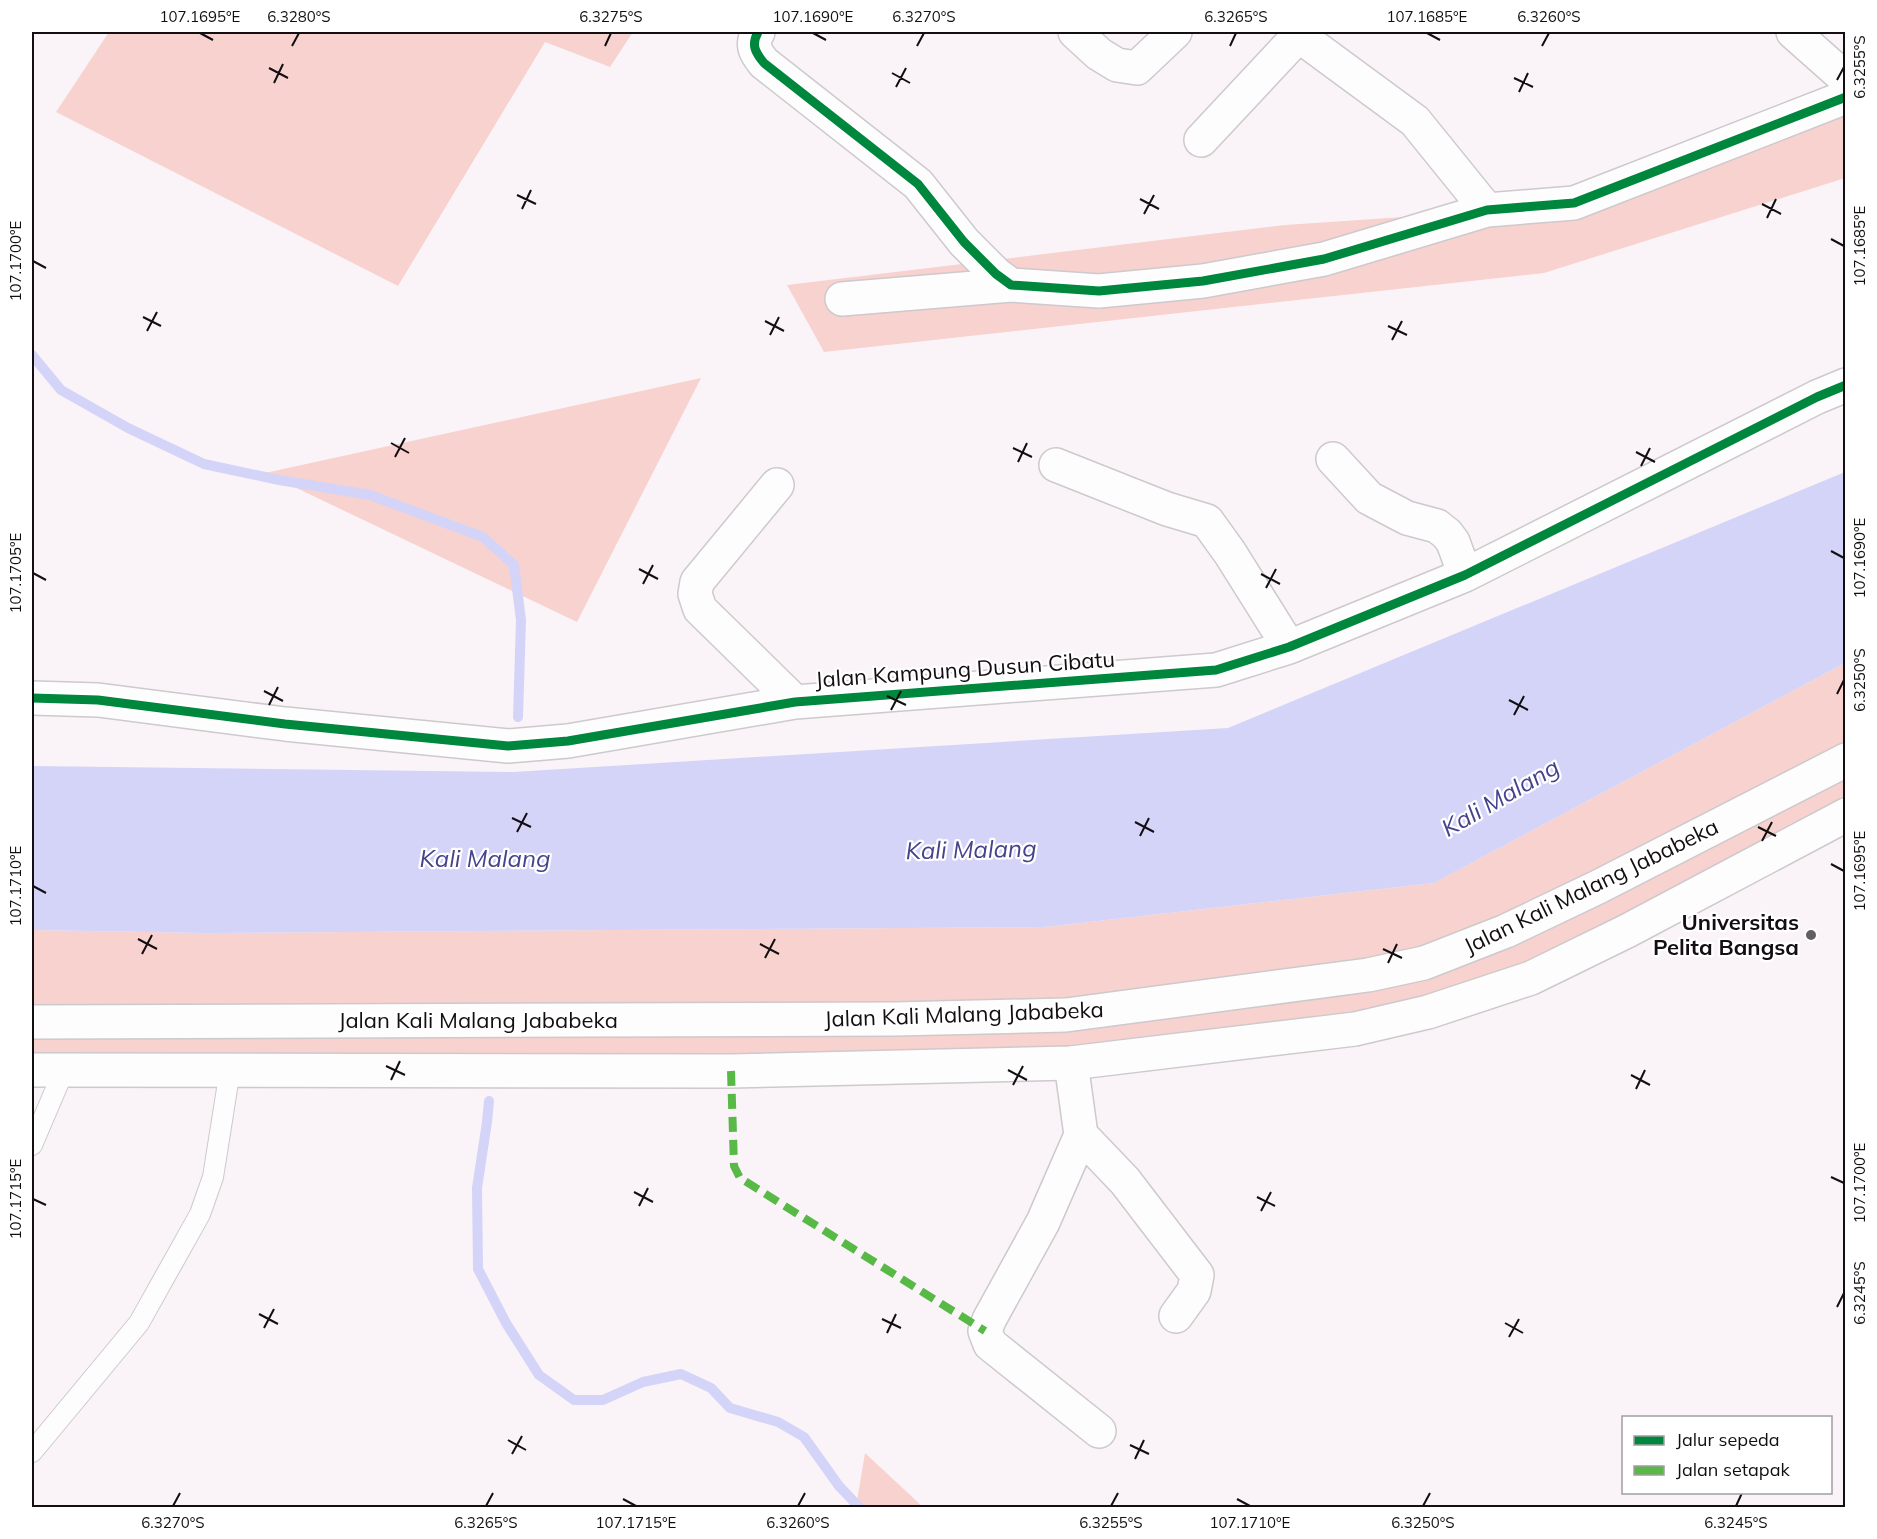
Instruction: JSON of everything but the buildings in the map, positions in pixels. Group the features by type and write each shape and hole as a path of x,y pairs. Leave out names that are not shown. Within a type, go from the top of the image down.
{"street":[{"path":"758,32 754,39 754,52 764,63 918,184 964,242 996,274 1011,285"},
{"path":"1075,32 1099,54 1117,66 1137,68 1175,32"},
{"path":"1793,32 1845,79"},
{"path":"1202,140 1298,33 1415,121 1487,210"},
{"path":"842,299 1011,285 1099,291 1203,281 1324,259 1487,210 1574,203 1845,97"},
{"name":"Jalan Kampung Dusun Cibatu","path":"32,698 98,700 285,724 508,746 568,741 795,702 1215,670 1289,647 1465,575 1845,385"},
{"path":"1333,459 1369,498 1407,518 1437,526 1447,534 1453,542 1465,575"},
{"path":"1056,465 1207,521 1230,553 1289,647"},
{"path":"777,485 697,582 695,594 700,609 795,702"},
{"name":"Jalan Kali Malang Jababeka","path":"32,1022 895,1019 1066,1015 1368,975 1424,963 1506,931 1845,759"},
{"path":"32,1070 732,1071 1071,1063 1355,1029 1428,1012 1531,978 1708,889 1845,815"},
{"path":"1682,843 1708,889"},
{"path":"1071,1063 1081,1135 1043,1222 989,1320 986,1331 990,1344 1099,1431"},
{"path":"1081,1135 1125,1181 1197,1275 1194,1291 1176,1317"}],"lane":[{"path":"32,1145 64,1070"},
{"path":"32,1452 139,1323 200,1214 213,1177 230,1070"}],"shaded area":[{"path":"109,32 633,32 610,67 545,42 398,286 56,112"},
{"path":"1845,90 1845,178 1544,273 824,352 787,285 1285,225 1581,205"},
{"path":"701,378 577,622 265,473"},
{"path":"1845,663 1845,815 1627,931 1355,1029 1071,1063 32,1070 32,930 204,933 1045,927 1434,883"},
{"path":"865,1453 923,1507 856,1507"}],"water":[{"name":"Kali Malang","path":"1845,472 1845,663 1434,883 1045,927 204,933 32,930 32,766 513,772 1228,728"}],"waterway":[{"path":"32,355 61,390 128,428 204,464 279,480 370,495 483,537 514,565 521,620 518,717"},
{"path":"489,1101 477,1188 478,1269 506,1323 539,1375 574,1400 603,1400 643,1382 681,1374 711,1388 730,1408 778,1422 804,1437 839,1486 860,1508"}],"marked path":[{"path":"731,1071 734,1166 740,1178 985,1331"}],"cycle path":[{"path":"758,32 755,48 764,63 918,184 964,242 996,274 1011,285 1099,291 1203,281 1324,259 1487,210 1574,203 1846,97"},
{"path":"32,698 98,700 285,724 508,746 568,741 795,702 1216,670 1289,647 1465,575 1817,397 1846,385"}],"place":[{"name":"Universitas Pelita Bangsa","path":"1811,935"}]}
